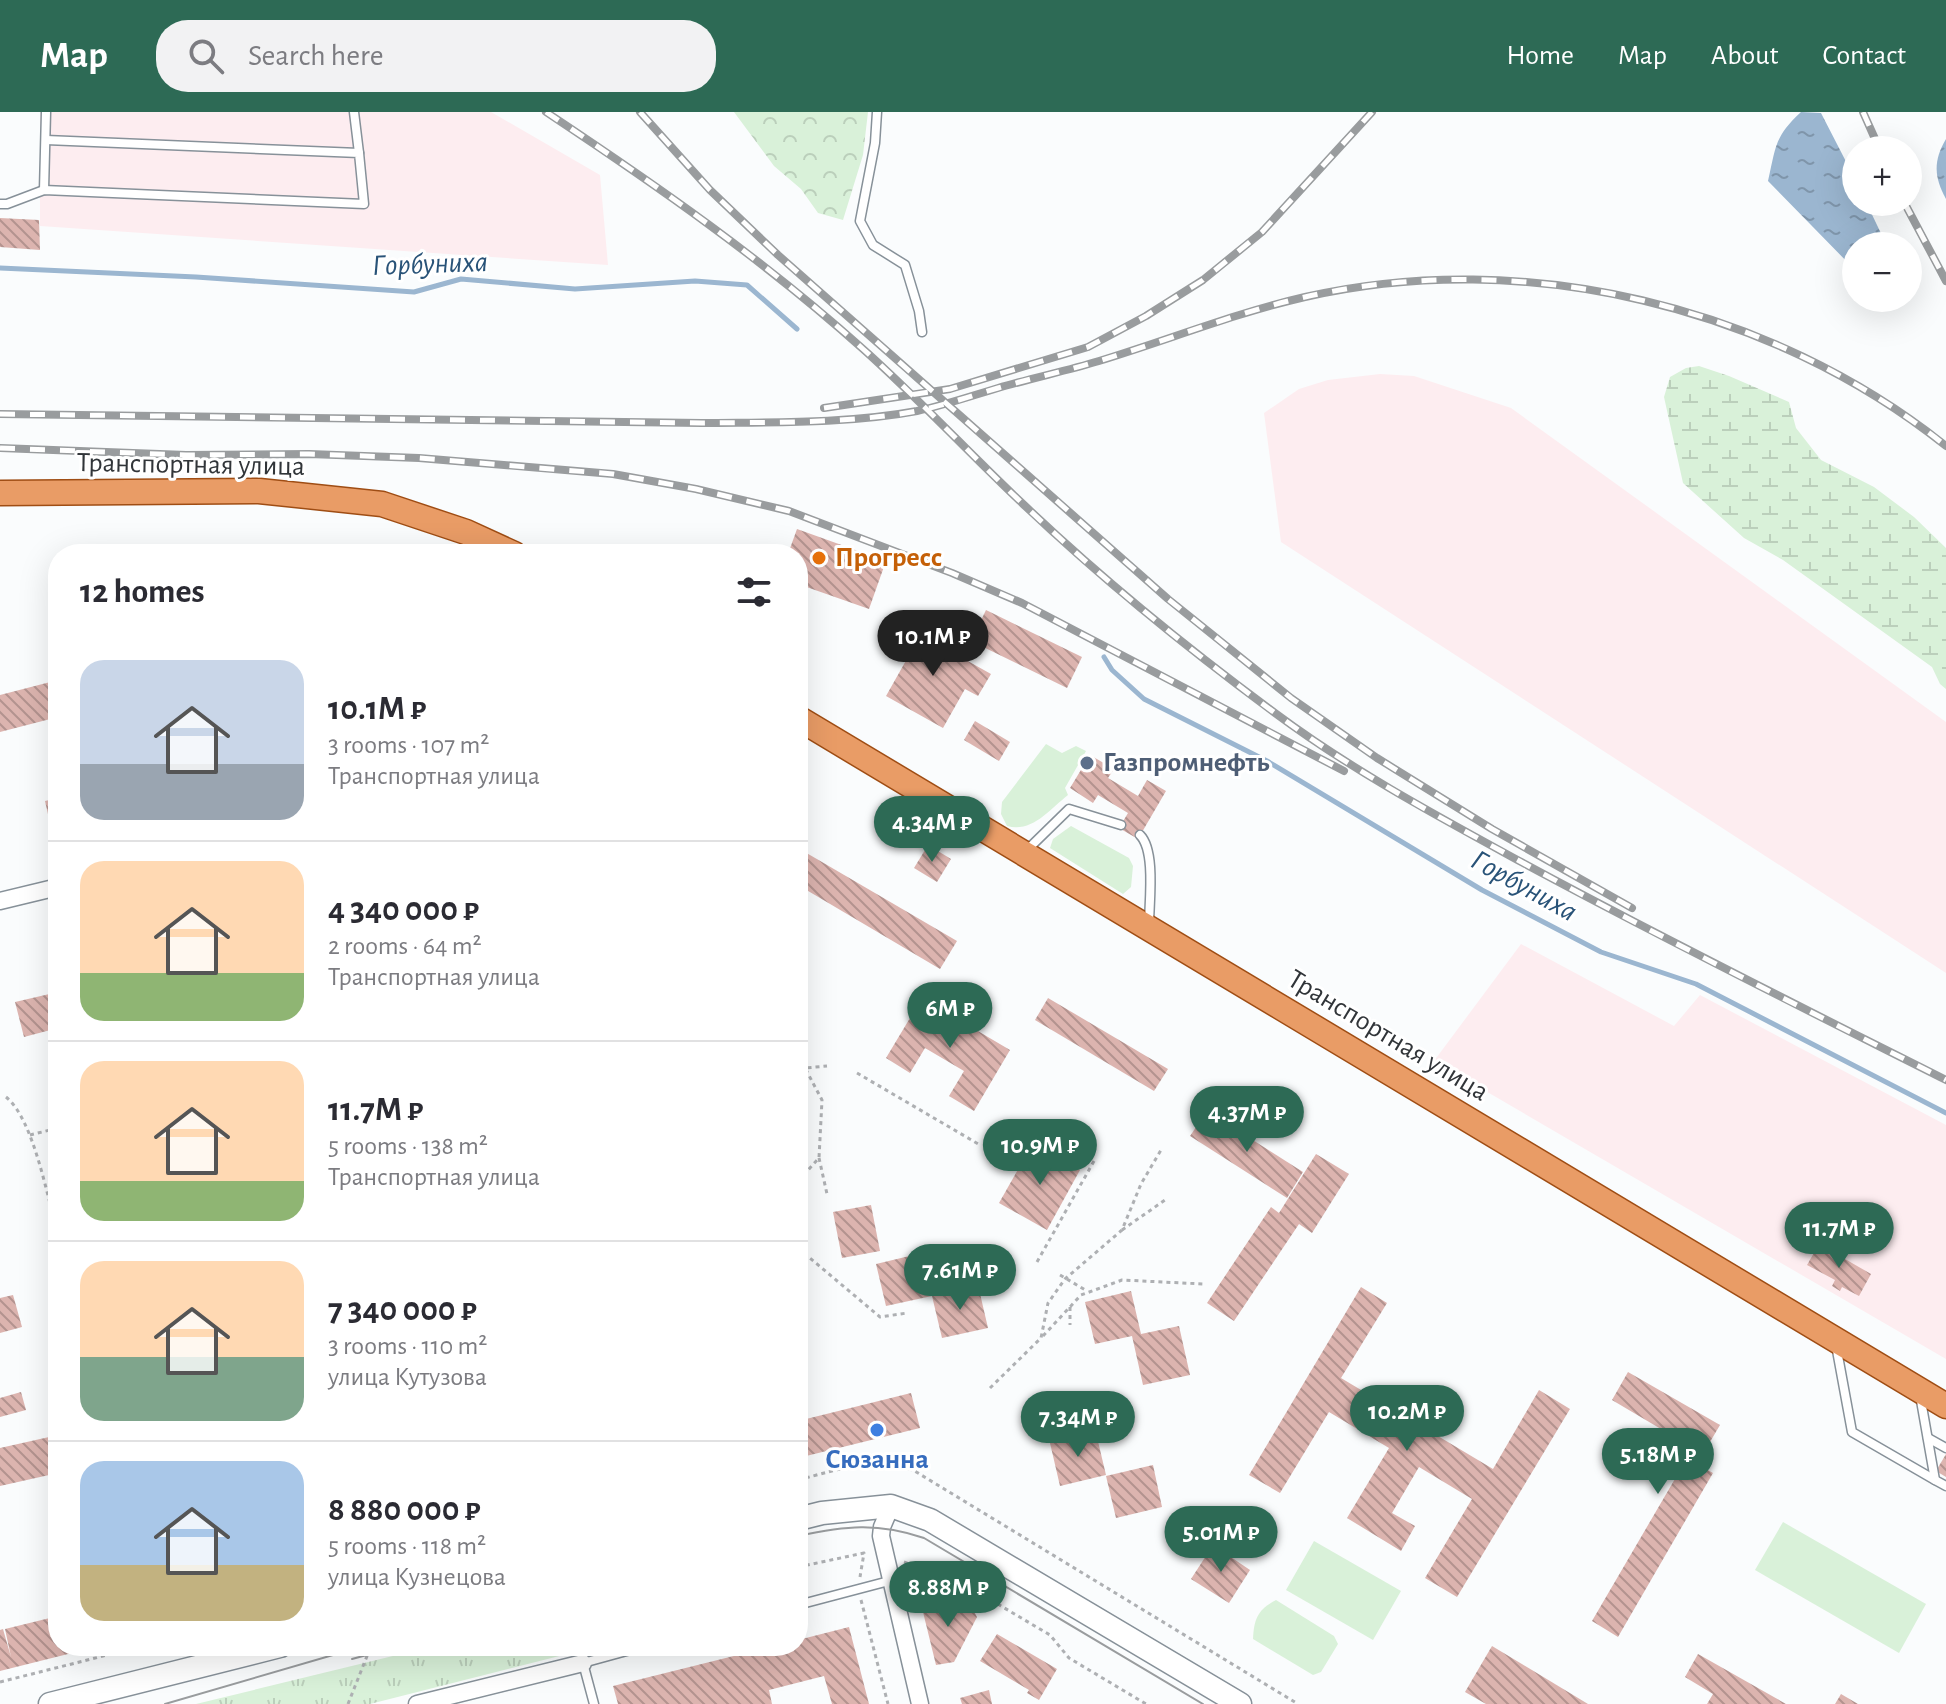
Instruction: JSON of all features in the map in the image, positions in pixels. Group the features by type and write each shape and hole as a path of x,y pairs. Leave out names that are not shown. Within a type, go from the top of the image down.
{"main road":[{"name":"Транспортная улица","path":"0,493 259,491 382,504 492,544"},
{"name":"Транспортная улица","path":"808,724 1946,1406"},
{"path":"808,1516 891,1506 930,1520 1240,1704"},
{"path":"50,1704 240,1656"}],"street":[{"path":"0,901 48,889"},
{"path":"891,1506 882,1527 884,1556 920,1704"},
{"path":"417,1704 583,1663"}],"lane":[{"path":"44,190 46,112"},
{"path":"0,204 44,190 364,204 354,112"},
{"path":"877,112 875,143 860,221 873,245 905,265 922,332"},
{"path":"46,140 359,153"},
{"path":"1023,853 1069,809 1121,825"},
{"path":"1140,835 1146,841 1150,859 1149,926"},
{"path":"1835,1340 1852,1432 1946,1486"},
{"path":"1920,1390 1935,1480"},
{"path":"1928,1438 1946,1448"},
{"path":"808,1602 889,1581"},
{"path":"594,1704 583,1663 609,1656"}],"path":[{"path":"808,1068 827,1066"},
{"path":"857,1073 980,1145"},
{"path":"808,1074 822,1100 819,1158 827,1194"},
{"path":"6,1097 17,1106 30,1135 48,1199"},
{"path":"30,1135 48,1130"},
{"path":"1122,1230 1141,1184 1161,1150"},
{"path":"808,1170 819,1158"},
{"path":"1037,1262 1094,1161"},
{"path":"1041,1338 1048,1303 1065,1279 1122,1230 1165,1200"},
{"path":"808,1256 880,1317 907,1313"},
{"path":"1060,1275 1089,1292"},
{"path":"990,1388 1081,1295 1122,1280 1203,1284"},
{"path":"1070,1307 1070,1325"},
{"path":"808,1478 868,1463 891,1464 913,1470 1298,1704"},
{"path":"864,1553 858,1588 888,1704"},
{"path":"808,1565 864,1553 947,1574 1050,1635 1069,1658 1146,1704"},
{"path":"0,1682 103,1656"},
{"path":"348,1704 367,1656"}],"shaded area":[{"path":"40,112 491,112 600,175 608,265 40,226"},
{"path":"1380,374 1414,376 1511,408 1946,722 1946,973 1281,542 1264,413 1299,389 1328,380"},
{"path":"1521,944 1674,1026 1700,995 1946,1125 1946,1359 1434,1061"}],"green space":[{"path":"734,112 868,112 863,155 843,220 818,213 801,189 774,166"},
{"path":"1699,366 1789,402 1796,428 1821,460 1874,487 1914,517 1946,548 1946,689 1932,667 1783,560 1744,538 1683,483 1664,397 1670,377 1686,368"},
{"path":"1046,744 1062,753 1076,746 1086,751 1065,788 1068,795 1032,823 1007,826 1001,814 1002,802"},
{"path":"1071,826 1129,858 1133,866 1131,887 1123,894 1050,848 1053,839"},
{"path":"1783,1522 1926,1604 1899,1653 1755,1570"},
{"path":"1314,1541 1401,1591 1373,1640 1286,1590"},
{"path":"1276,1600 1334,1636 1338,1644 1321,1672 1313,1675 1253,1639 1258,1615"},
{"path":"393,1656 559,1656 370,1704 196,1704"}],"water":[{"path":"1801,112 1821,113 1842,154 1842,216 1873,216 1880,232 1842,232 1842,257 1768,181 1781,136"},
{"path":"1946,139 1946,199 1937,169"}],"building":[{"path":"0,218 39,220 40,250 0,247"},
{"path":"797,529 886,561 869,609 808,588 808,544 792,544"},
{"path":"986,610 1082,657 1067,688 971,641"},
{"path":"907,627 991,674 978,696 965,689 943,728 886,696 908,657 895,650"},
{"path":"48,683 48,720 0,732 0,695"},
{"path":"975,721 1010,742 999,761 964,740"},
{"path":"1090,755 1114,769 1108,778 1138,796 1147,780 1166,791 1138,839 1119,828 1128,813 1098,795 1093,803 1070,788"},
{"path":"928,845 951,859 937,882 914,868"},
{"path":"808,854 957,941 940,969 808,891"},
{"path":"48,994 48,1031 24,1037 15,1002"},
{"path":"922,998 1010,1050 974,1111 949,1096 964,1071 925,1048 910,1073 886,1058"},
{"path":"1048,998 1168,1069 1154,1091 1035,1020"},
{"path":"1207,1111 1303,1172 1287,1198 1190,1136"},
{"path":"1033,1143 1080,1170 1047,1230 999,1203"},
{"path":"1316,1154 1349,1174 1312,1233 1299,1224 1234,1321 1207,1303 1271,1207 1279,1213"},
{"path":"871,1205 880,1251 842,1258 833,1212"},
{"path":"1819,1244 1871,1274 1859,1296 1842,1287 1840,1291 1832,1286 1835,1280 1807,1265"},
{"path":"922,1253 932,1296 886,1306 876,1264"},
{"path":"978,1285 988,1328 942,1338 932,1296"},
{"path":"1361,1287 1387,1303 1341,1378 1493,1469 1539,1390 1570,1409 1457,1597 1425,1578 1472,1499 1419,1467 1392,1513 1415,1526 1401,1551 1347,1518 1389,1448 1329,1412 1280,1493 1249,1475"},
{"path":"1131,1291 1141,1334 1179,1326 1190,1375 1143,1385 1132,1336 1095,1344 1085,1302"},
{"path":"13,1295 22,1327 0,1333 0,1298"},
{"path":"1628,1372 1720,1425 1697,1464 1713,1473 1618,1637 1592,1621 1693,1448 1612,1400"},
{"path":"21,1392 26,1410 0,1417 0,1398"},
{"path":"911,1393 920,1428 808,1456 808,1419"},
{"path":"1096,1433 1106,1475 1060,1486 1050,1443"},
{"path":"48,1437 48,1475 0,1486 0,1448"},
{"path":"1946,1454 1946,1477 1936,1471"},
{"path":"1153,1465 1162,1507 1116,1518 1106,1476"},
{"path":"1213,1545 1250,1570 1229,1603 1191,1579"},
{"path":"953,1600 973,1610 977,1617 954,1662 936,1665 923,1612 931,1604"},
{"path":"48,1618 48,1656 60,1656 0,1671 0,1630 3,1629 11,1657 5,1629"},
{"path":"849,1627 869,1704 832,1704 824,1676 769,1690 772,1704 618,1704 613,1686 734,1656 808,1656 808,1637"},
{"path":"997,1634 1057,1669 1039,1700 1027,1693 1029,1690 980,1661"},
{"path":"1492,1646 1588,1704 1486,1704 1465,1692"},
{"path":"1698,1654 1786,1704 1707,1704 1713,1694 1685,1677"},
{"path":"989,1690 992,1704 962,1704 960,1698"},
{"path":"1841,1694 1858,1704 1835,1704"}],"waterway":[{"name":"Горбуниха","path":"0,268 414,292 461,279 575,289 695,281 747,285 797,329"},
{"name":"Горбуниха","path":"1104,657 1112,670 1144,699 1267,761 1482,890 1601,952 1696,984 1946,1113"}],"tram line":[{"path":"808,1534 861,1527 924,1538 1203,1704"},
{"path":"165,1704 330,1656"},
{"path":"352,1659 363,1656"}],"railway":[{"path":"546,112 669,196 825,316 1114,586 1177,638 1305,734 1397,793 1525,864 1946,1080"},
{"path":"640,112 710,190 778,255 1168,599 1291,698 1377,758 1492,829 1632,908"},
{"path":"824,408 950,389 1088,347 1146,316 1203,280 1262,232 1372,112"},
{"path":"1863,112 1874,136"},
{"path":"1911,216 1946,281"},
{"path":"0,414 702,423 864,418 938,406 1099,361 1305,297 1388,283 1473,280 1558,285 1642,300 1724,324 1803,357 1877,397 1946,446"},
{"path":"0,448 186,455 309,454 419,458 613,474 789,511 1022,603 1344,771"}],"place":[{"name":"Прогресс","path":"819,558"},
{"name":"Газпромнефть","path":"1087,763"},
{"name":"Сюзанна","path":"877,1430"}]}
